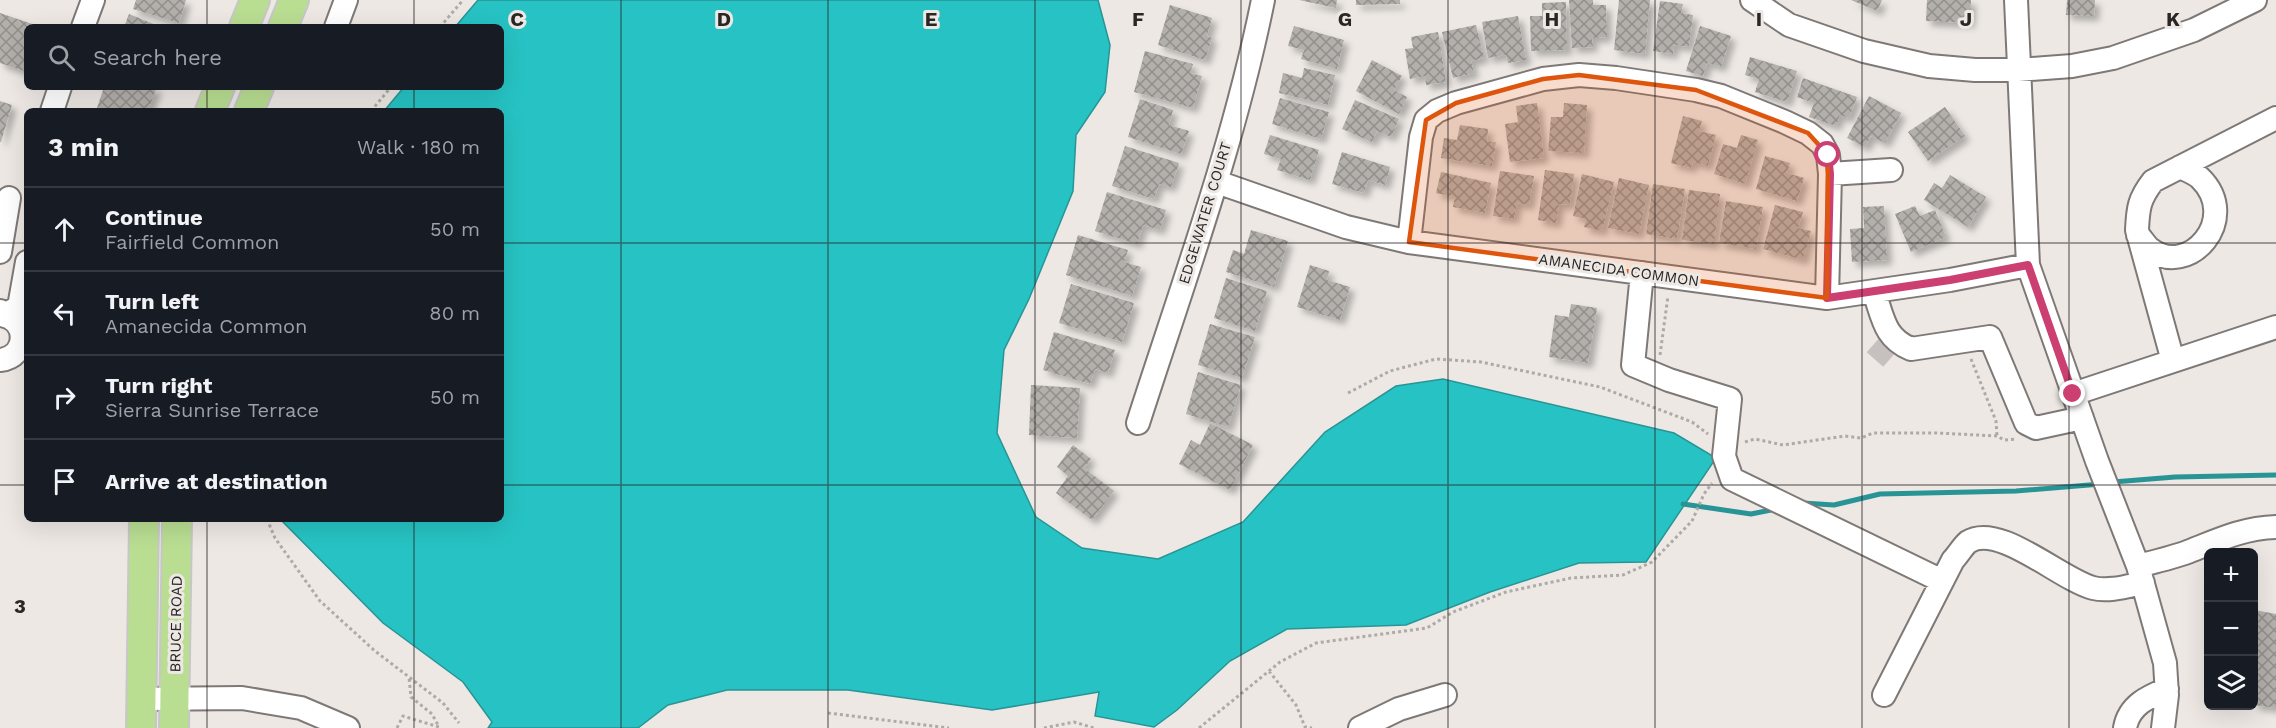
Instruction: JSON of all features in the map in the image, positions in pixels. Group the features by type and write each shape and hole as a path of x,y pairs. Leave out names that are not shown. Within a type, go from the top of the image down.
{"main road":[{"path":"245,24 255,0"},
{"path":"284,24 294,0"},
{"path":"211,108 219,90"},
{"path":"250,108 258,90"},
{"path":"141,728 144,522"},
{"name":"BRUCE ROAD","path":"174,728 177,522"}],"street":[{"path":"84,24 93,0"},
{"path":"337,24 346,0"},
{"name":"EDGEWATER COURT","path":"1138,423 1216,182 1253,50 1263,0"},
{"path":"1752,0 1789,25 1864,51 1929,66 1975,70 2072,66 2113,57 2194,30 2255,0"},
{"path":"2016,0 2028,265 2073,394 2141,574 2165,663 2167,689 2163,728"},
{"path":"1409,242 1421,137 1426,120 1437,111 1456,103 1542,79 1579,75 1616,78 1721,96 1808,133 1822,144 1828,155 1830,174 1827,298"},
{"path":"53,108 59,90"},
{"path":"2173,361 2137,230 2138,207 2143,194 2153,181 2276,118"},
{"path":"2138,235 2151,249 2163,255 2176,256 2198,249 2210,234 2217,213 2212,193 2199,177 2180,167"},
{"path":"1830,174 1891,170"},
{"name":"AMANECIDA COMMON","path":"1216,182 1346,227 1409,242 1827,298 2028,265"},
{"path":"0,252 12,199"},
{"path":"1642,273 1633,365 1669,380 1730,399 1724,456 1732,479 1942,581"},
{"path":"1,313 19,307 24,279"},
{"path":"1874,292 1888,333 1901,345 1911,349"},
{"path":"0,360 12,357 18,352 22,337 17,323 1,313"},
{"path":"1874,344 1884,323"},
{"path":"2073,394 2276,327"},
{"path":"1891,359 1896,360 1911,349 1990,337 2026,423 2036,428 2082,418"},
{"path":"1884,695 1953,560 1969,542 1991,537 2016,547 2073,580 2095,588 2114,589 2224,536 2255,528 2276,527"},
{"path":"2125,728 2131,712 2140,701 2167,689"},
{"path":"1360,728 1399,709 1445,695"},
{"path":"142,699 242,698 301,708 348,728"}],"path":[{"path":"443,24 463,0"},
{"path":"374,108 388,90"},
{"path":"1968,352 1996,421 1997,436"},
{"path":"1348,393 1390,371 1436,359 1481,362 1600,387 1692,422 1713,438"},
{"path":"1740,448 1745,441 1755,439 1783,445 1845,435 1861,438 1873,434 1937,433 1997,436 2004,440 2024,439"},
{"path":"1199,728 1280,662 1316,643 1427,628 1453,612 1506,592 1572,578 1623,575 1652,562 1692,521 1704,494 1716,478"},
{"path":"268,522 275,538 320,601 375,651 443,703 459,723"},
{"path":"1269,671 1296,705 1305,727 1312,728"},
{"path":"397,728 404,716 440,727 432,714 411,697 409,677"},
{"path":"828,713 949,728"},
{"path":"1044,728 1074,722 1094,728"}],"highlighted area":[{"path":"1579,75 1696,90 1808,133 1828,155 1827,298 1409,242 1426,120 1456,103 1543,79"}],"water":[{"path":"478,0 1098,0 1110,45 1105,92 1076,135 1073,191 1029,299 1004,350 997,433 1036,517 1082,548 1158,559 1243,522 1325,432 1396,386 1443,379 1674,433 1716,458 1646,562 1579,563 1490,592 1406,625 1287,629 1230,661 1177,710 1154,727 1095,716 1099,692 992,710 848,690 727,690 668,705 638,728 488,728 492,722 463,682 383,623 283,522 504,522 504,108 386,108 402,90 504,90 504,24 458,24"}],"building":[{"path":"136,0 186,0 179,23 133,9"},
{"path":"1299,0 1337,0 1336,8"},
{"path":"1356,0 1400,0 1400,4 1356,5"},
{"path":"1569,0 1593,0 1593,5 1606,5 1607,37 1592,38 1593,47 1572,48"},
{"path":"1619,0 1650,0 1645,54 1614,50"},
{"path":"1851,0 1882,0 1877,11"},
{"path":"1927,0 1971,0 1970,23 1926,21"},
{"path":"2067,0 2095,0 2094,16 2066,15"},
{"path":"1660,1 1683,4 1681,13 1693,15 1689,47 1674,45 1673,54 1653,51"},
{"path":"1566,2 1567,50 1531,51 1530,16 1542,16 1542,3"},
{"path":"1170,5 1212,18 1207,36 1212,38 1205,60 1158,45"},
{"path":"0,13 32,24 24,24 24,71 0,63"},
{"path":"129,14 154,24 125,24"},
{"path":"1518,16 1526,60 1508,63 1506,55 1488,58 1482,22"},
{"path":"1476,25 1484,58 1471,61 1474,73 1453,78 1442,32"},
{"path":"1294,26 1344,40 1337,69 1301,59 1304,50 1288,46"},
{"path":"1700,26 1731,36 1721,67 1707,63 1703,76 1686,71"},
{"path":"1438,32 1446,82 1426,85 1425,76 1410,79 1405,49 1413,48 1411,37"},
{"path":"1145,51 1193,64 1190,73 1202,76 1193,108 1134,92"},
{"path":"1750,57 1797,71 1787,102 1755,92 1759,79 1745,75"},
{"path":"1372,60 1402,76 1394,90 1407,97 1399,114 1356,91"},
{"path":"1304,68 1335,75 1328,105 1279,93 1283,73 1302,78"},
{"path":"1803,78 1857,97 1849,118 1840,115 1836,126 1809,117 1814,103 1797,97"},
{"path":"103,90 156,90 149,108 97,108"},
{"path":"1869,96 1901,113 1885,143 1871,136 1865,147 1847,138"},
{"path":"1280,98 1329,112 1321,139 1272,124"},
{"path":"1140,99 1173,110 1169,125 1189,131 1181,154 1128,137"},
{"path":"1355,100 1399,119 1391,137 1377,131 1372,142 1342,129"},
{"path":"0,101 12,105 1,142 0,142"},
{"path":"1537,103 1544,158 1510,162 1505,124 1518,122 1516,106"},
{"path":"1564,103 1587,105 1584,153 1548,151 1551,117 1563,117"},
{"path":"1945,107 1965,136 1928,161 1908,132"},
{"path":"1683,116 1702,121 1699,131 1716,135 1708,166 1693,162 1691,168 1671,163"},
{"path":"1460,125 1488,129 1487,141 1496,142 1492,166 1441,158 1444,138 1457,140"},
{"path":"1270,135 1319,150 1310,180 1277,170 1281,159 1264,154"},
{"path":"1741,135 1758,140 1745,184 1714,174 1723,144 1737,148"},
{"path":"1125,146 1179,163 1171,187 1159,184 1154,199 1112,186"},
{"path":"1342,152 1390,167 1385,185 1368,180 1364,193 1332,184"},
{"path":"1765,156 1790,163 1787,173 1804,178 1797,201 1756,189"},
{"path":"1545,170 1574,174 1570,205 1559,204 1556,223 1538,220"},
{"path":"1500,171 1534,176 1529,205 1517,203 1514,219 1493,216"},
{"path":"1441,172 1491,183 1485,213 1453,207 1455,197 1436,193"},
{"path":"1582,174 1614,182 1602,231 1584,227 1586,219 1573,216"},
{"path":"1950,175 1986,197 1968,227 1924,200 1934,183 1942,188"},
{"path":"1619,178 1649,185 1639,234 1608,228"},
{"path":"1653,184 1685,189 1677,239 1646,234"},
{"path":"1689,190 1720,194 1714,244 1682,240"},
{"path":"1107,192 1166,210 1160,230 1143,225 1137,244 1095,231"},
{"path":"1726,201 1763,207 1756,249 1719,243"},
{"path":"1775,205 1803,212 1798,228 1811,231 1803,260 1763,249"},
{"path":"1884,206 1887,260 1852,262 1850,229 1864,228 1863,207"},
{"path":"1915,206 1920,216 1935,210 1946,237 1911,252 1895,214"},
{"path":"1251,230 1288,241 1274,287 1226,272 1233,250 1244,254"},
{"path":"1078,235 1128,250 1124,262 1141,267 1132,296 1066,275"},
{"path":"1310,265 1329,271 1327,280 1350,287 1340,320 1297,307"},
{"path":"1226,278 1267,291 1255,331 1214,318"},
{"path":"1071,284 1134,303 1122,342 1059,323"},
{"path":"1571,304 1597,308 1588,363 1549,357 1555,315 1569,317"},
{"path":"1210,324 1255,337 1242,378 1198,365"},
{"path":"1054,332 1115,350 1108,373 1095,369 1090,384 1043,370"},
{"path":"1198,372 1241,385 1228,427 1186,414"},
{"path":"1031,385 1080,388 1077,438 1029,435"},
{"path":"1210,423 1253,445 1230,490 1179,464 1191,440 1200,445"},
{"path":"1073,445 1091,459 1084,468 1114,491 1092,520 1056,493 1068,476 1057,467"},
{"path":"2258,611 2276,614 2276,708 2258,706"}],"waterway":[{"path":"2113,482 2175,477 2276,475"},
{"path":"1803,503 1834,505 1880,494 2016,491 2101,484"},
{"path":"1683,504 1751,514 1776,509"}],"tunnel":[{"path":"1874,344 1891,359"}],"route":[{"path":"1828,155 1830,174 1827,298 1950,280 2028,265 2073,394"}]}
